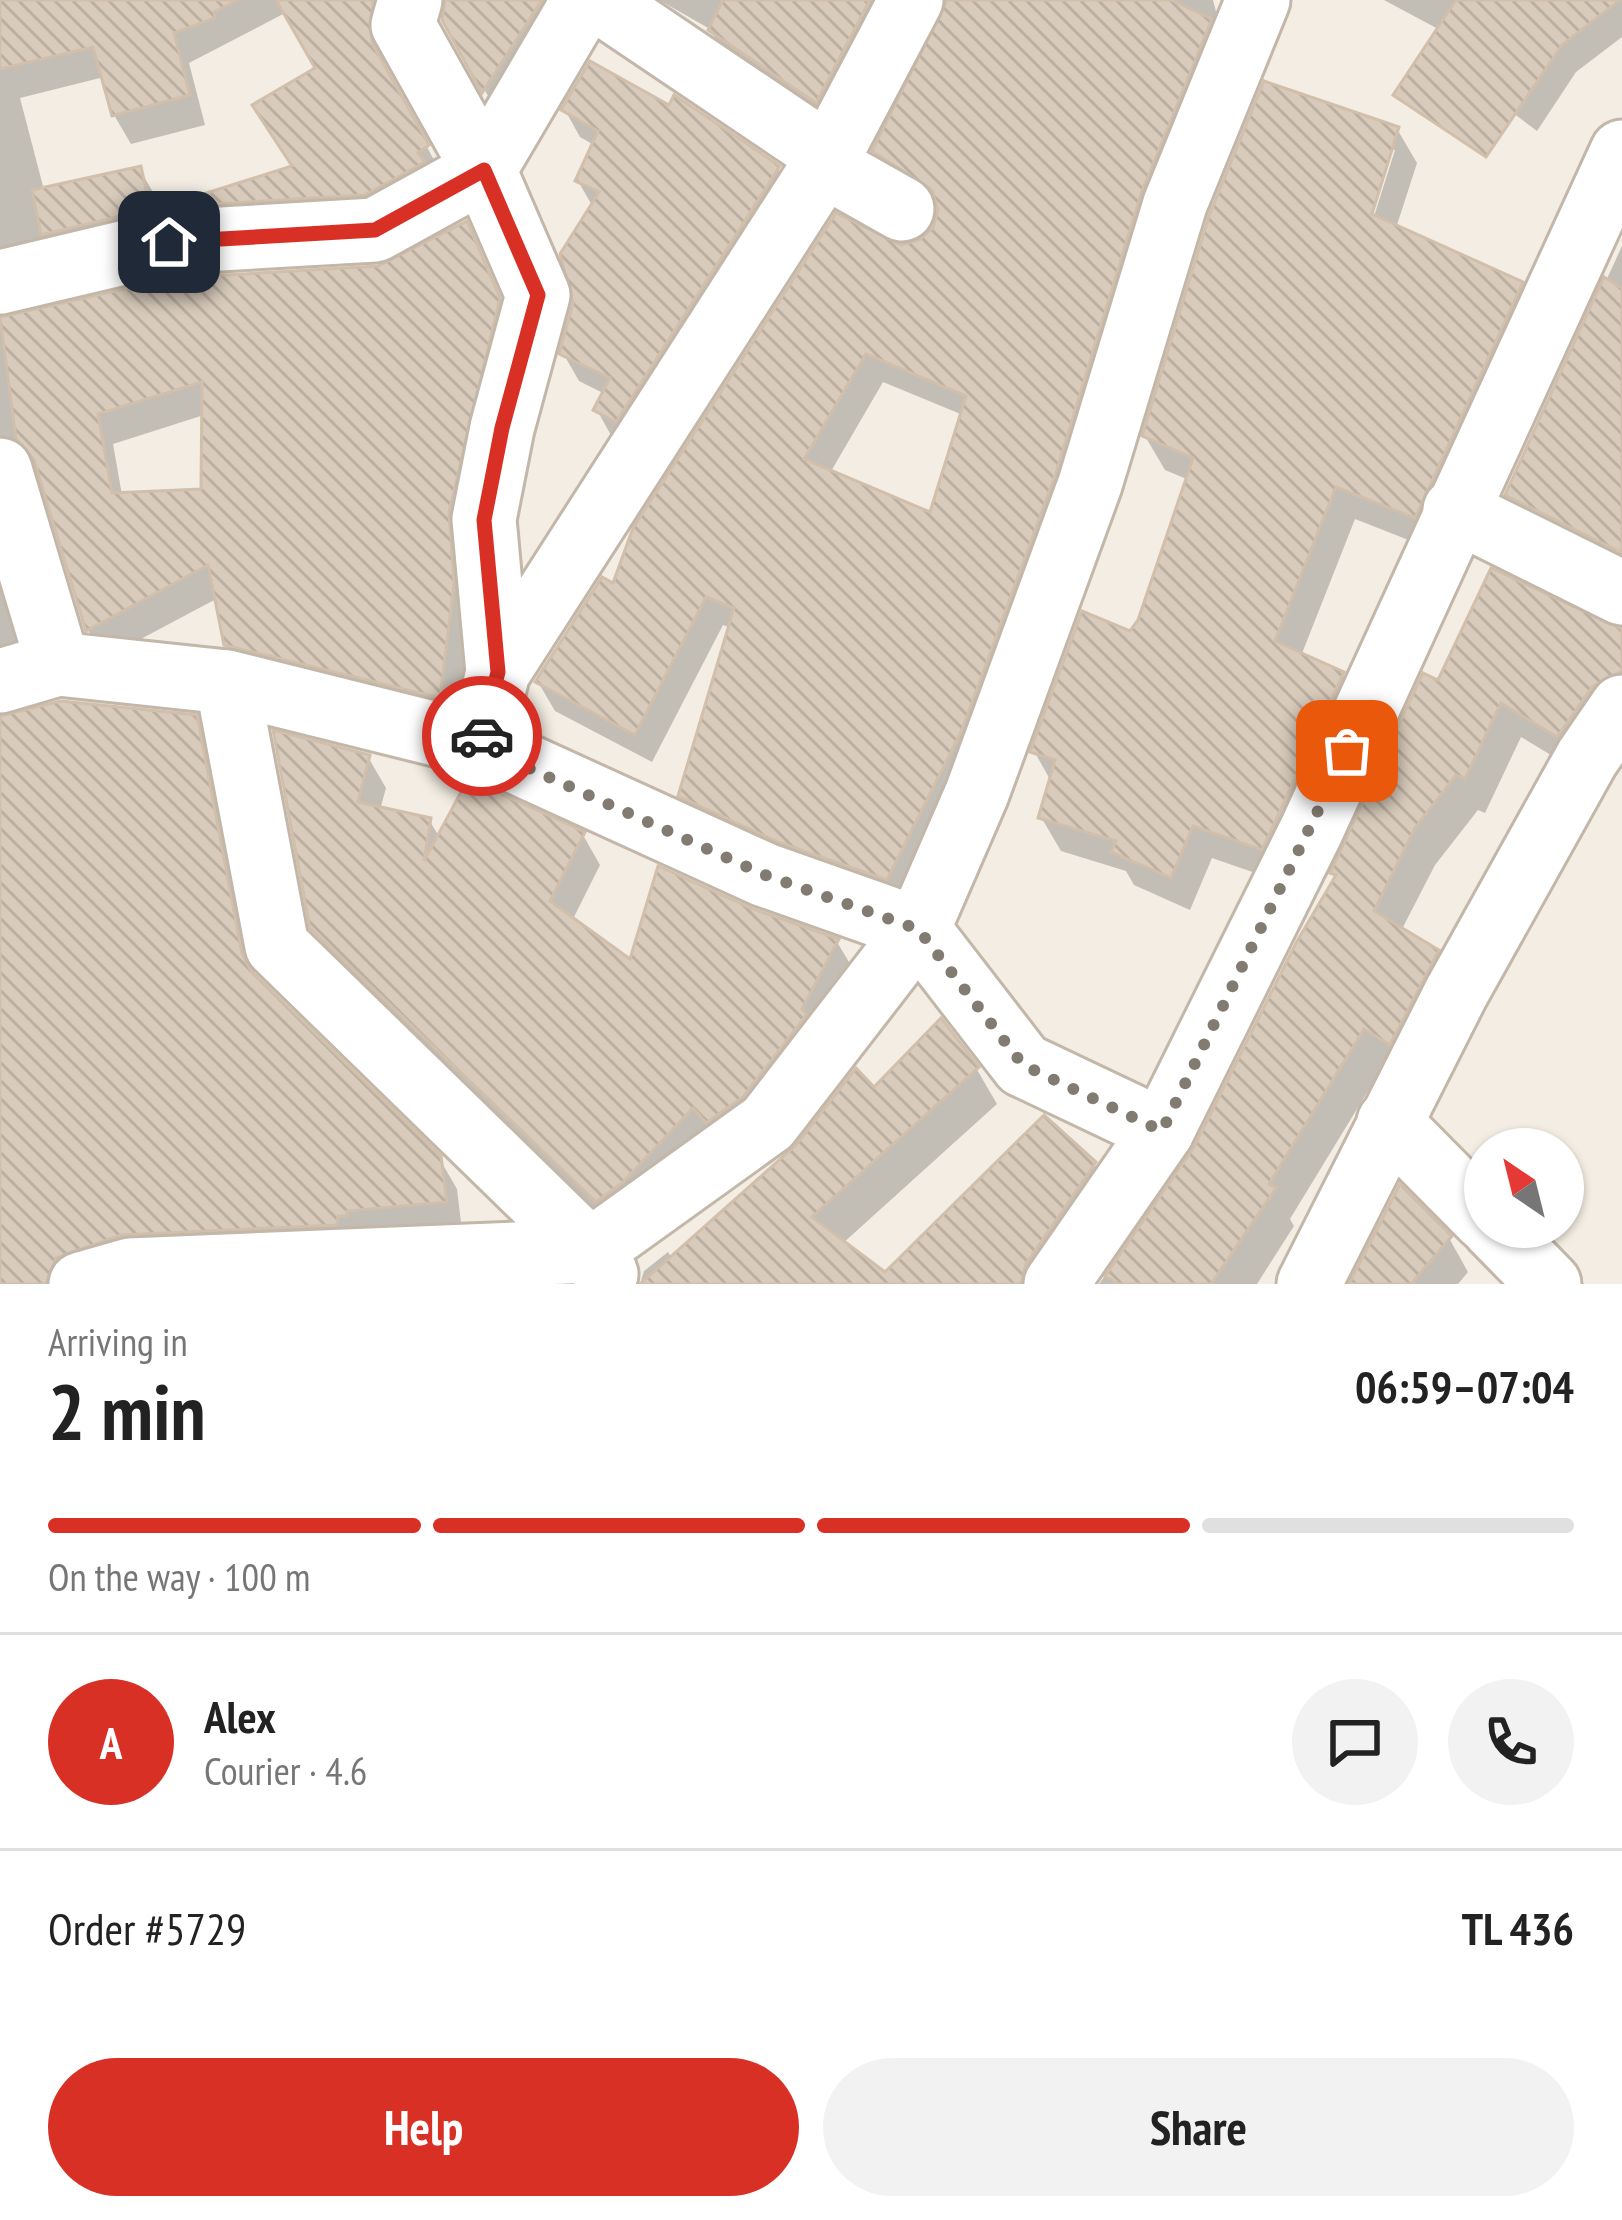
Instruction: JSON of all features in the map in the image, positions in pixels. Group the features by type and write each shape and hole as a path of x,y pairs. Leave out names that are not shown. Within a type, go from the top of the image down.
{"street":[{"path":"410,0 403,25 484,170 538,295 502,428 484,520 498,672 480,746"},
{"path":"0,282 169,242 375,230 484,170 584,0"},
{"path":"598,0 902,209"},
{"path":"498,672 826,160 911,0"},
{"path":"81,1284 130,1270 601,1268 768,1123 918,929 977,793 1074,528 1175,204 1258,0"},
{"path":"1056,1284 1162,1131 1311,831 1622,152"},
{"path":"2,483 29,672 227,682 480,746 765,875 918,929 1023,1065 1162,1131"},
{"path":"1455,510 1622,593"},
{"path":"227,682 278,946 601,1268"},
{"path":"1309,1284 1389,1122 1587,758 1622,707"},
{"path":"1389,1122 1464,1198"},
{"path":"1513,1248 1549,1284"}],"building":[{"path":"0,0 238,0 214,12 215,18 174,33 190,95 112,116 93,47 0,69"},
{"path":"276,0 373,0 372,43 429,145 418,153 425,162 365,195 162,207 292,166 252,105 315,68"},
{"path":"445,0 542,0 482,93 442,20"},
{"path":"723,0 870,0 816,103 708,30"},
{"path":"947,0 1171,0 1212,19 1141,194 1056,473 962,730 887,880 778,842 678,796 734,608 706,597 635,735 535,682 602,577 613,583 633,528 836,213 901,245 919,240 933,228 938,210 932,190 872,151","holes":["866,354 966,396 930,512 804,459"]},
{"path":"1456,0 1620,0 1562,45 1486,157 1393,95"},
{"path":"590,61 669,105 674,95 780,166 616,422 593,410 610,378 559,354 573,303 560,254 599,192 575,181 598,131 561,110"},
{"path":"1264,81 1399,127 1372,214 1523,282 1415,518 1336,487 1275,641 1344,672 1262,850 1193,826 1171,878 1111,852 1116,841 1038,818 1055,760 1030,752 1082,611 1130,631 1138,620 1193,458 1142,436 1209,216"},
{"path":"141,166 150,209 41,235 32,190"},
{"path":"467,221 500,298 449,512 454,584 440,698 224,645 208,565 86,631 34,460 16,439 0,317 174,278 378,266","holes":["202,382 201,489 112,493 98,414"]},
{"path":"1604,277 1622,288 1622,553 1505,495"},
{"path":"1491,568 1622,629 1622,671 1593,686 1557,737 1501,703 1465,779 1456,775 1415,828 1374,911 1439,950 1390,1045 1364,1029 1269,1184 1276,1188 1211,1284 1118,1284 1105,1276 1194,1147 1296,943 1336,875 1330,873 1423,673 1438,680"},
{"path":"61,701 197,715 242,954 252,972 441,1156 447,1202 347,1211 348,1216 338,1216 337,1225 121,1235 56,1258 46,1284 0,1284 0,716"},
{"path":"273,730 370,755 358,802 431,818 424,861 468,779 585,832 550,901 630,959 658,866 753,909 839,939 802,1009 807,1014 743,1097 706,1123 693,1108 622,1183 596,1202 310,928"},
{"path":"941,1018 979,1067 812,1217 885,1272 1044,1115 1096,1162 1026,1264 1021,1284 640,1284 796,1145 856,1068 874,1087"},
{"path":"1400,1184 1452,1236 1411,1284 1349,1284"}],"way so far":[{"path":"482,736 480,746 765,875 918,929 1023,1065 1162,1131 1347,751"}],"route":[{"path":"169,242 375,230 484,170 538,295 502,428 484,520 498,672 482,736"}]}
